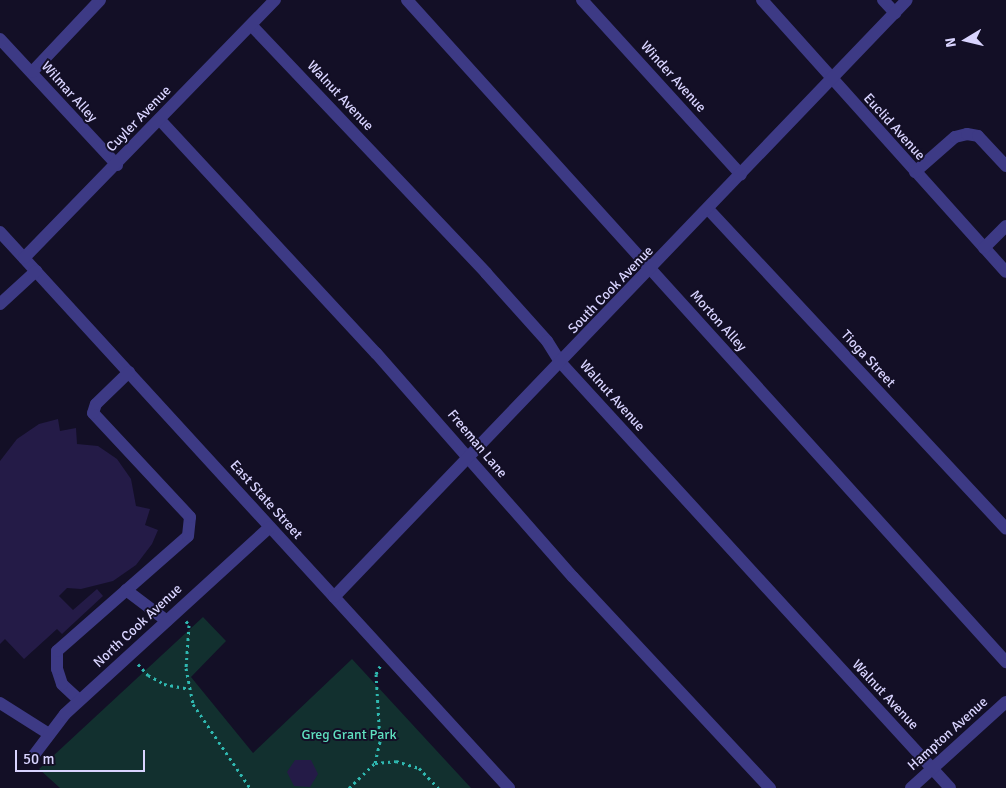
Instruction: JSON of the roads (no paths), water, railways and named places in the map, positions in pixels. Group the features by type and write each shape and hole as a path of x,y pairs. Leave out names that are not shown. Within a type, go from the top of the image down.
{"street":[{"path":"32,72 100,0"},
{"name":"Cuyler Avenue","path":"24,258 275,0"},
{"name":"Morton Alley","path":"407,0 586,194 650,270 1006,662"},
{"name":"Winder Avenue","path":"582,0 741,175"},
{"name":"Euclid Avenue","path":"762,0 831,80 1006,272"},
{"path":"883,0 895,13"},
{"name":"South Cook Avenue","path":"334,597 908,0"},
{"name":"Walnut Avenue","path":"252,25 486,273 547,341 561,363 950,788"},
{"name":"Wilmar Alley","path":"0,39 116,165"},
{"name":"Freeman Lane","path":"160,120 470,457 573,576 770,788"},
{"path":"915,172 955,137 967,134 978,136 1006,166"},
{"name":"Tioga Street","path":"708,210 1006,529"},
{"path":"984,248 1006,226"},
{"name":"East State Street","path":"0,232 510,788"},
{"path":"0,304 36,271"},
{"path":"79,700 62,684 57,669 57,651 188,536 190,517 93,413 96,404 129,372"},
{"name":"North Cook Avenue","path":"34,755 49,734 79,700 270,527"},
{"path":"126,590 167,621"},
{"name":"Hampton Avenue","path":"911,788 1006,702"},
{"path":"0,703 49,734"}],"park label":[{"name":"Greg Grant Park","path":"349,735"}]}
